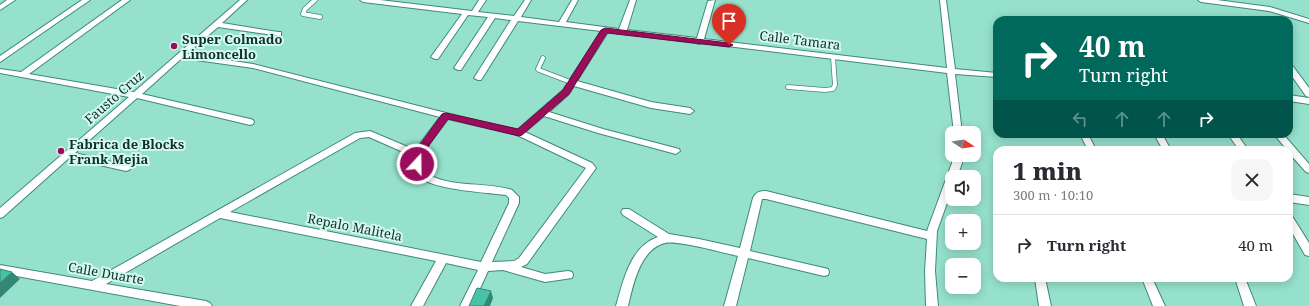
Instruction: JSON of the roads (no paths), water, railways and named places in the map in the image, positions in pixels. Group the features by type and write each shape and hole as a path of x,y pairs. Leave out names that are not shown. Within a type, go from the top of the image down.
{"street":[{"path":"0,8 12,0"},
{"path":"0,60 87,0"},
{"path":"22,75 127,0"},
{"name":"Fausto Cruz","path":"0,214 244,0"},
{"name":"Calle Tamara","path":"363,0 699,42 993,75"},
{"path":"435,57 483,0"},
{"path":"478,78 528,0"},
{"path":"561,25 575,0"},
{"path":"622,32 633,0"},
{"path":"943,0 957,126"},
{"path":"1201,0 1252,4 1309,21"},
{"path":"699,42 712,1"},
{"path":"458,68 492,16"},
{"path":"215,24 278,34"},
{"path":"519,133 543,113 572,83 605,30"},
{"path":"181,56 253,66 386,99 446,116 519,133 589,165 591,168 523,261 516,265 501,266"},
{"path":"0,71 135,95 250,122"},
{"path":"1293,72 1309,94"},
{"path":"572,83 651,106 690,111"},
{"path":"1293,99 1309,101"},
{"path":"543,113 601,132 676,150"},
{"path":"446,116 417,154 417,171 423,177 440,183 509,192 514,197 514,203 466,306"},
{"path":"94,285 358,134 370,134 417,154"},
{"path":"1281,138 1288,146"},
{"path":"1293,151 1309,170"},
{"path":"68,155 126,168"},
{"path":"932,306 930,271 931,236 957,162"},
{"path":"730,306 745,253 758,198 761,195 931,236"},
{"path":"1293,198 1309,200"},
{"path":"626,212 667,238 699,242 824,272"},
{"name":"Repalo Malitela","path":"219,214 485,267 501,266"},
{"path":"1293,226 1309,252"},
{"path":"622,306 628,277 639,258 648,248 658,241 667,238"},
{"path":"417,306 443,259"},
{"path":"501,266 545,278 568,275"},
{"name":"Calle Duarte","path":"0,269 206,306"},
{"path":"1041,282 1045,306"},
{"path":"1149,282 1159,306"},
{"path":"1241,282 1250,306"}],"lane":[{"path":"315,0 305,9 303,14 320,17"},
{"path":"788,87 825,90 833,89 835,85 833,57"},
{"path":"543,58 538,69 539,70 572,83"}],"place":[{"name":"Super Colmado Limoncello","path":"174,46"},
{"name":"Fabrica de Blocks Frank Mejia","path":"61,151"}]}
